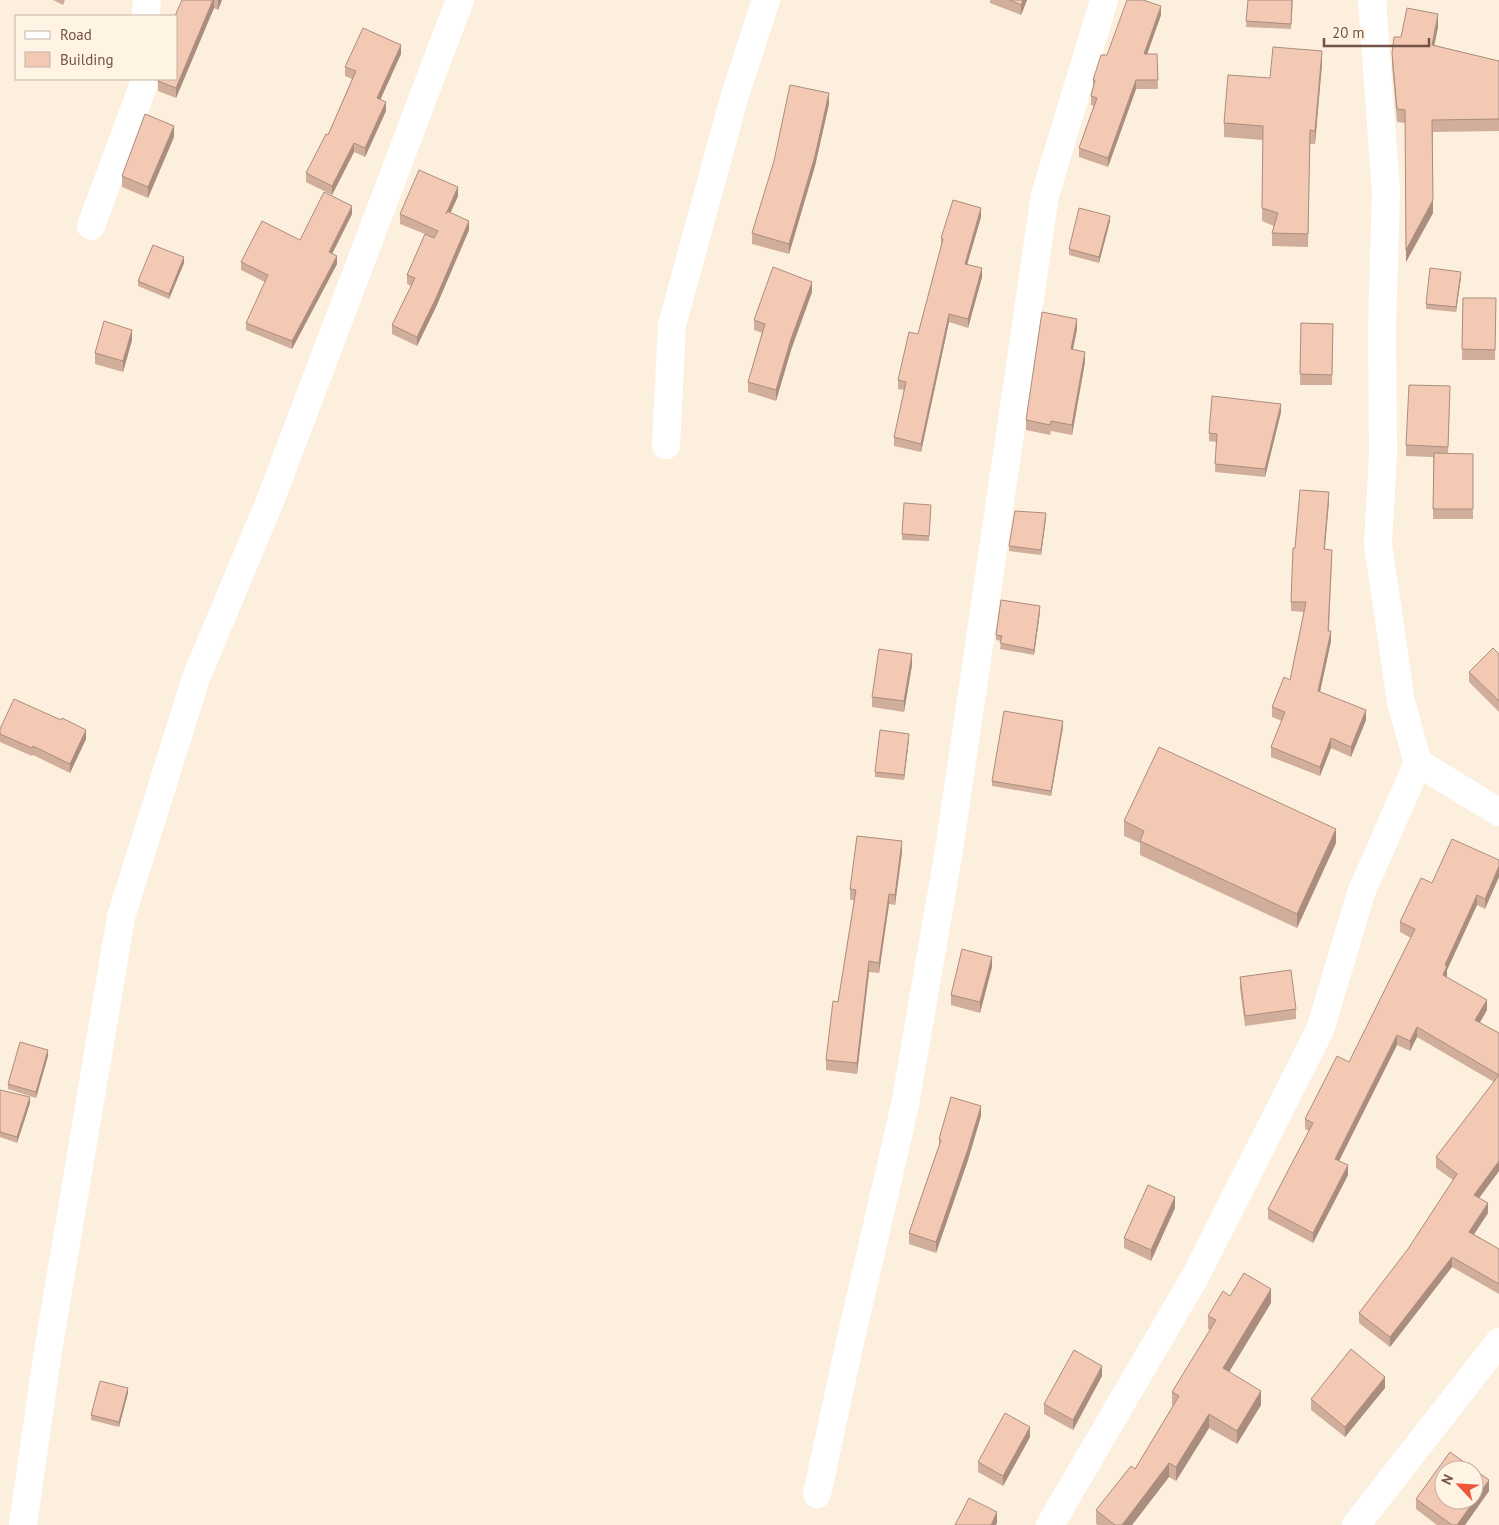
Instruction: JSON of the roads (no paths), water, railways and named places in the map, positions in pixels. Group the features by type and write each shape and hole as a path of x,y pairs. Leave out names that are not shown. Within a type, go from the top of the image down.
{"street":[{"path":"146,15 147,0"},
{"path":"23,1525 48,1351 121,917 196,678 270,501 460,0"},
{"path":"666,444 672,326 735,95 766,0"},
{"path":"817,1494 908,1085 949,850 1045,195 1104,0"},
{"path":"1050,1525 1194,1277 1320,1030 1361,893 1418,762 1401,702 1378,544 1383,454 1382,326 1386,192 1372,0"},
{"path":"91,226 143,86 143,80"},
{"path":"1418,762 1499,812"},
{"path":"1356,1525 1499,1342"}]}
